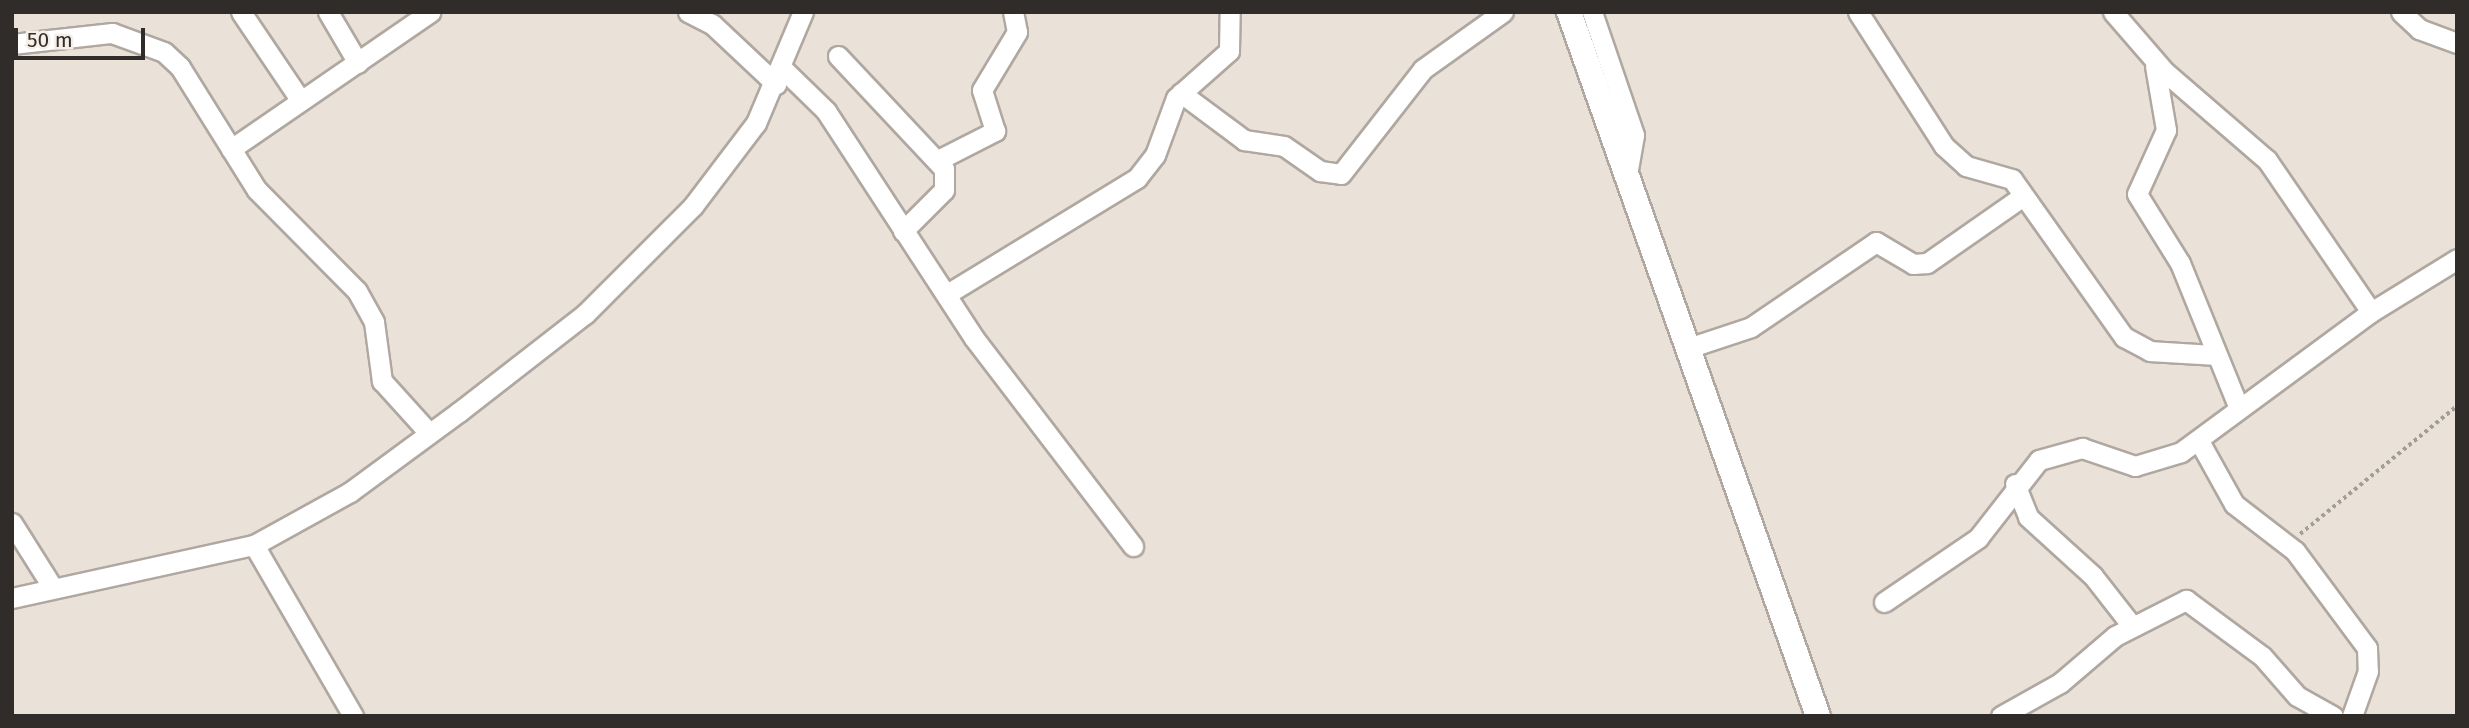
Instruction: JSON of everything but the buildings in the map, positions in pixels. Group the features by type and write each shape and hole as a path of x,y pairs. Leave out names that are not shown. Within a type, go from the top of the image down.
{"main road":[{"path":"1569,12 1813,713"}],"street":[{"path":"241,12 301,101"},
{"path":"328,12 358,63"},
{"path":"231,149 430,12"},
{"path":"688,12 712,24 825,111 947,294 1133,546"},
{"path":"12,598 51,585 254,545 349,492 429,433 642,263 735,155 779,76 803,12"},
{"path":"940,159 995,131 982,90 1017,32 1013,12"},
{"path":"947,294 1137,178 1156,155 1181,93 1228,51 1230,12"},
{"path":"1181,93 1244,140 1284,146 1320,171 1341,174 1423,69 1503,12"},
{"path":"1558,12 1582,79 1605,112"},
{"path":"1592,12 1634,135 1627,176"},
{"path":"1858,12 1944,146 1966,166 2012,179 2124,337 2150,351 2216,355"},
{"path":"2113,12 2150,55 2267,160 2371,312"},
{"path":"2401,12 2419,29 2457,43"},
{"path":"12,44 113,33 145,43 180,66 271,208 356,291 374,322 383,381 429,433"},
{"path":"2150,55 2165,97 2166,130 2137,194 2180,263 2239,408"},
{"path":"838,56 940,159 944,190 903,231"},
{"path":"1688,348 1751,327 1876,242 1913,264 1927,263 2023,196"},
{"path":"1884,602 1978,538 2015,484 2039,460 2070,448 2135,466 2199,441 2239,408 2371,312 2457,258"},
{"path":"2199,441 2244,516 2287,544 2367,648 2368,671 2352,716"},
{"path":"2015,484 2028,517 2093,576 2132,626"},
{"path":"12,523 51,585"},
{"path":"254,545 353,716"},
{"path":"2001,716 2060,683 2132,626 2176,601 2195,604 2262,656 2297,696 2333,716"}],"path":[{"path":"2287,544 2457,405"}]}
